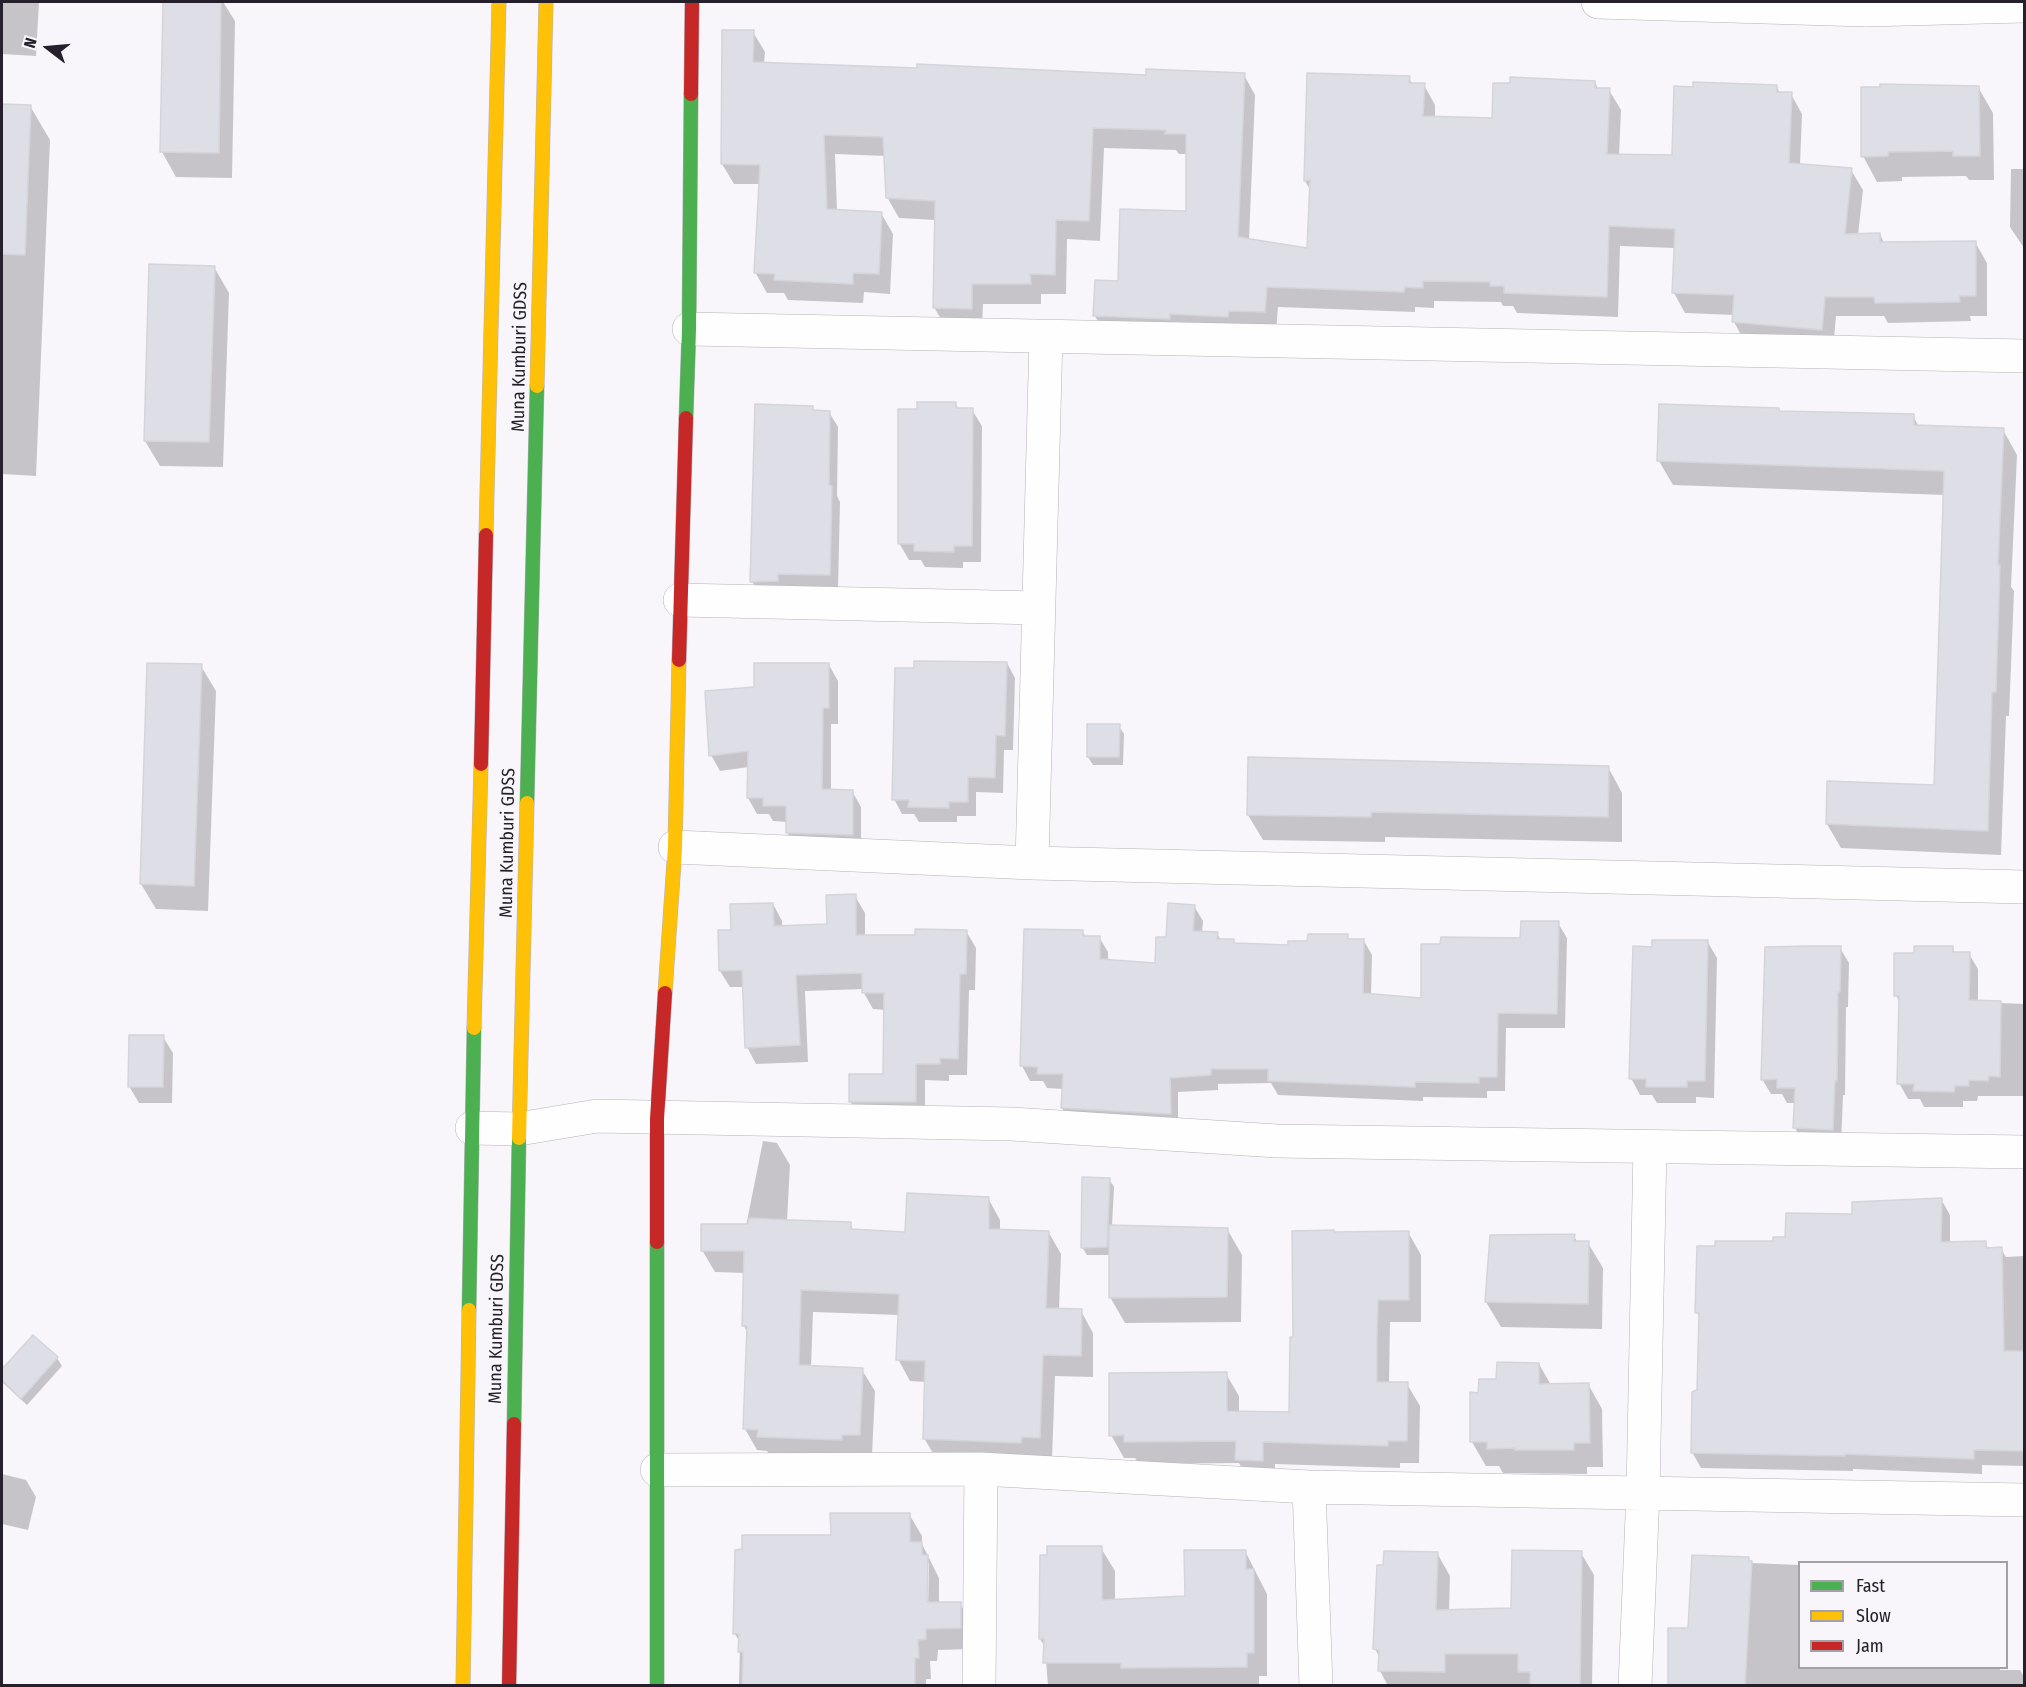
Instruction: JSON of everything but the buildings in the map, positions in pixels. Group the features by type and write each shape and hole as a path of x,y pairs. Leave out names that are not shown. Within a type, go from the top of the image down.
{"main road":[{"name":"Muna Kumburi GDSS","path":"463,1686 472,1128 499,2"},
{"name":"Muna Kumburi GDSS","path":"509,1686 519,1129 546,2"},
{"path":"657,1686 657,1119 675,847 689,329 692,2"}],"street":[{"path":"1598,2 1742,4 1865,10 2025,6"},
{"path":"689,329 2025,356"},
{"path":"1032,863 1046,336"},
{"path":"680,600 1039,608"},
{"path":"675,847 1032,863 2025,887"},
{"path":"472,1128 519,1129 597,1116 657,1119 1012,1124 1278,1141 2025,1152"},
{"path":"1635,1686 1643,1492 1650,1147"},
{"path":"979,1686 981,1469"},
{"path":"657,1470 981,1469 1309,1487 2025,1500"},
{"path":"1309,1487 1316,1686"}],"traffic: fast":[{"path":"686,418 691,94"},
{"path":"527,803 537,386"},
{"path":"469,1310 474,1028"},
{"path":"514,1424 519,1138"},
{"path":"657,1242 657,1686"}],"traffic: slow":[{"path":"486,535 499,2"},
{"path":"537,386 546,2"},
{"path":"665,993 675,847 679,660"},
{"path":"474,1028 481,764"},
{"path":"519,1138 527,803"},
{"path":"463,1686 469,1310"}],"traffic: jam":[{"path":"691,94 692,2"},
{"path":"679,660 686,418"},
{"path":"481,764 486,535"},
{"path":"657,1242 657,1119 665,993"},
{"path":"509,1686 514,1424"}]}
